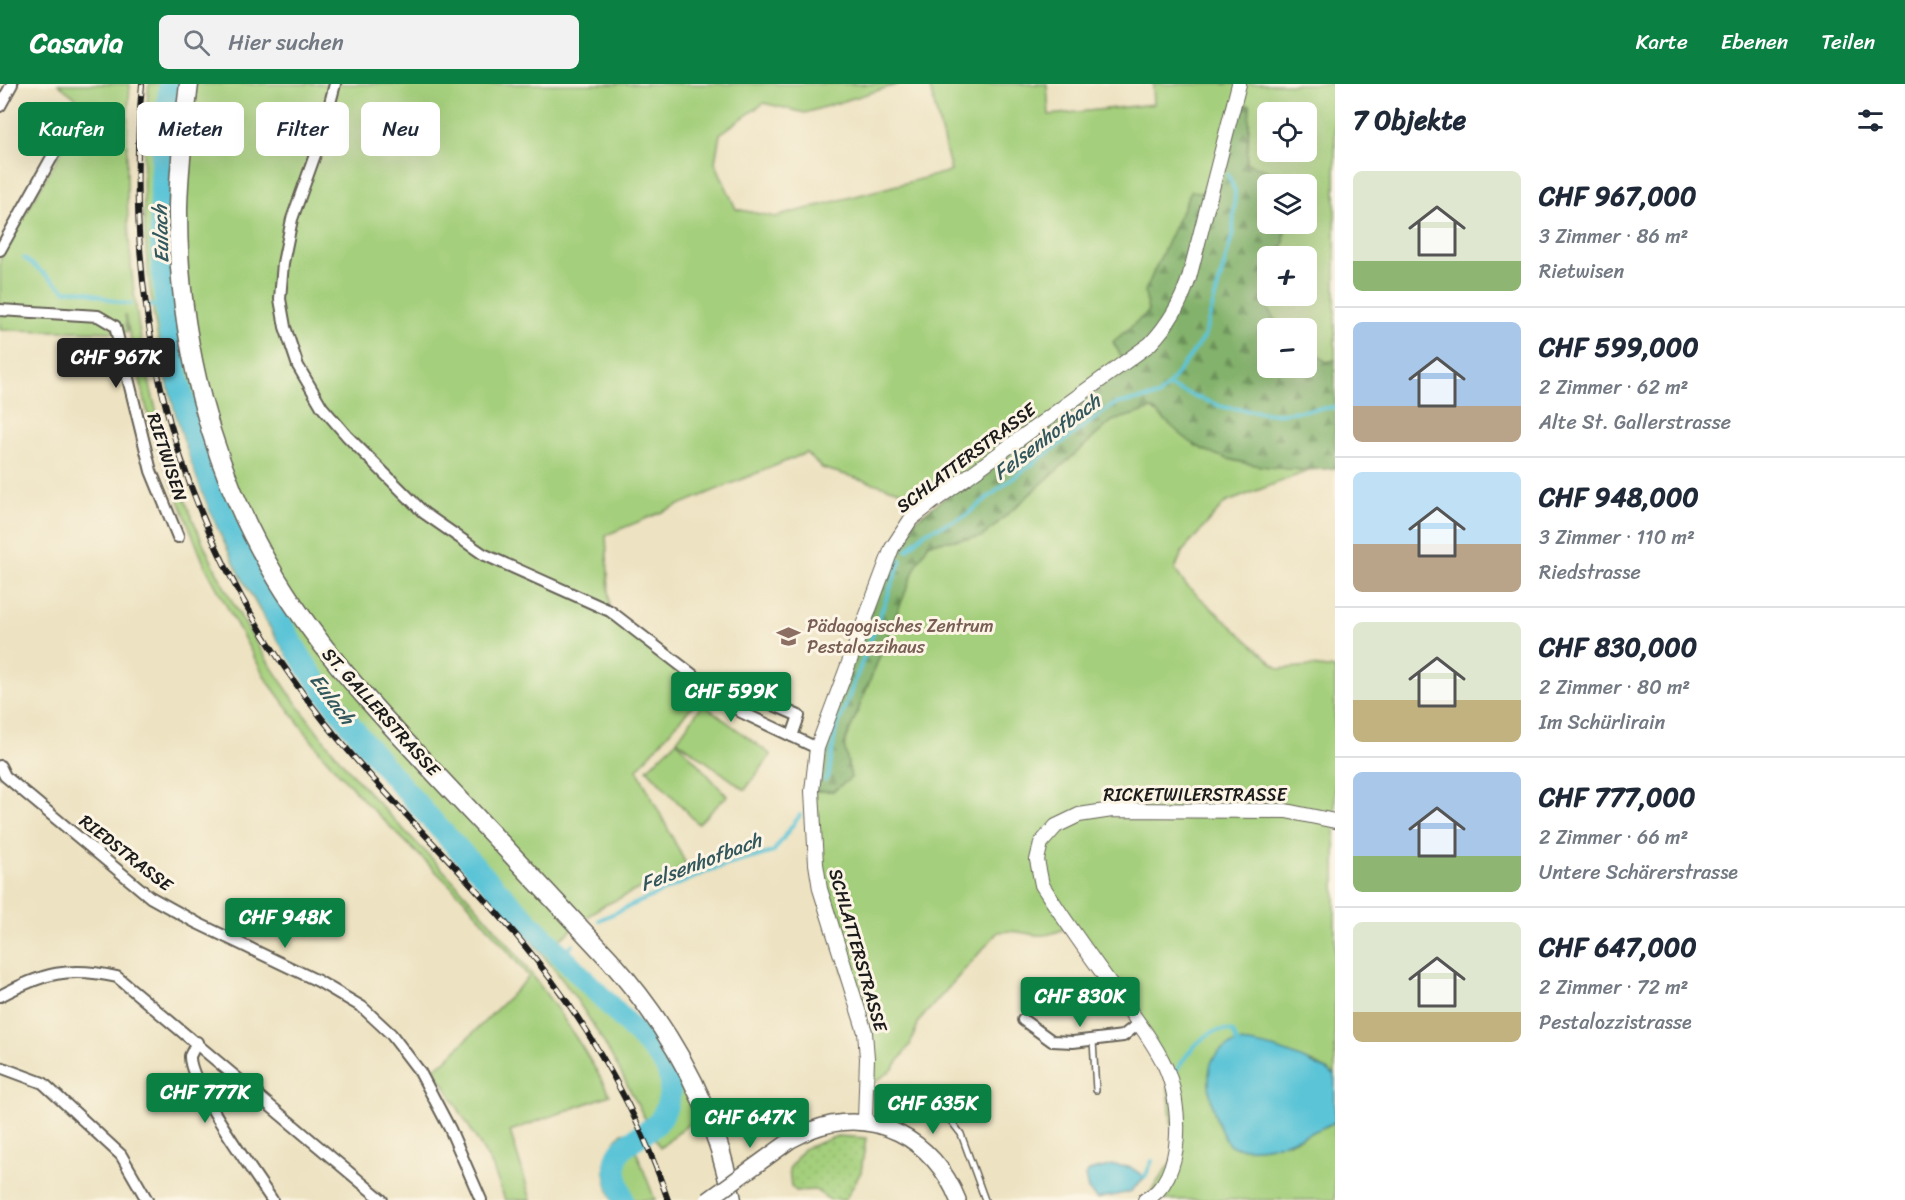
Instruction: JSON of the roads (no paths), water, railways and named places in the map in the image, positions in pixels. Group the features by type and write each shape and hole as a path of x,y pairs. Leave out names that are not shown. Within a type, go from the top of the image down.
{"main road":[{"name":"ST. GALLERSTRASSE","path":"189,84 181,150 178,207 180,263 187,324 210,425 243,513 276,577 345,676 610,960 649,1006 678,1053 701,1097 721,1150 732,1200"},
{"path":"708,1200 791,1140 811,1130 837,1122 865,1121 898,1131 917,1143 937,1162 958,1200"}],"street":[{"path":"0,106 12,84"},
{"path":"335,84 320,141 292,219 283,263 280,299 285,327 298,366 322,407 347,436 424,513 483,554 610,611 741,712 817,748"},
{"name":"SCHLATTERSTRASSE","path":"865,1121 867,1058 865,1032 820,889 816,864 812,791 817,748 892,548 903,529 934,501 1150,344 1166,327 1182,300 1189,278 1239,84"},
{"path":"0,250 53,156"},
{"name":"RIETWISEN","path":"0,310 98,316 116,326 151,471 178,537"},
{"path":"767,702 799,716 792,736"},
{"name":"RIEDSTRASSE","path":"2,771 150,897 318,981 362,1007 391,1034 420,1072 450,1129 481,1200"},
{"name":"RICKETWILERSTRASSE","path":"1145,1200 1166,1179 1176,1156 1178,1127 1166,1068 1139,1023 1042,885 1037,860 1041,843 1056,826 1079,815 1112,810 1286,811 1335,821"},
{"path":"0,995 34,978 55,972 76,970 117,977 382,1200"},
{"path":"1023,1020 1052,1041 1093,1041 1124,1036 1139,1023"},
{"path":"197,1042 189,1063 224,1129 272,1200"},
{"path":"0,1066 43,1083 121,1155 147,1200"}],"lane":[{"path":"1093,1041 1096,1090"},
{"path":"917,1103 951,1121 961,1134 985,1200"}],"water":[{"path":"1237,1042 1262,1045 1288,1053 1335,1075 1335,1122 1297,1139 1271,1146 1244,1148 1230,1146 1220,1128 1212,1104 1209,1079 1210,1068 1215,1056"},
{"path":"1113,1165 1130,1167 1145,1177 1130,1192 1097,1199 1088,1190 1085,1176 1089,1171"}],"waterway":[{"name":"Eulach","path":"170,84 162,155 160,224 164,291 174,357 190,421 212,485 240,548 274,611 311,673 348,722 428,816 660,1058 668,1071 670,1088 664,1113 654,1126 625,1146 616,1160 616,1172 623,1200"},
{"name":"Felsenhofbach","path":"907,550 924,533 965,516 1115,404 1158,396 1168,386 1204,337 1233,233 1235,191 1228,175"},
{"path":"24,258 66,291 83,291 131,304"},
{"path":"149,305 165,309"},
{"path":"1168,386 1223,407 1274,414 1335,407"},
{"name":"Felsenhofbach","path":"825,780 829,774 835,733 901,560"},
{"name":"Felsenhofbach","path":"599,920 713,869 773,852 800,815"},
{"name":"Felsenhofbach","path":"562,955 573,944"},
{"path":"1176,1071 1192,1049 1215,1032 1224,1030 1233,1032 1237,1042"},
{"path":"1145,1177 1152,1161"}],"railway":[{"path":"142,84 138,178 142,268 154,357 176,442 206,525 246,604 294,681 352,755 476,889 516,935 563,996 623,1094 655,1164 668,1200"}],"place":[{"name":"Pädagogisches Zentrum Pestalozzihaus","path":"789,636"}]}
